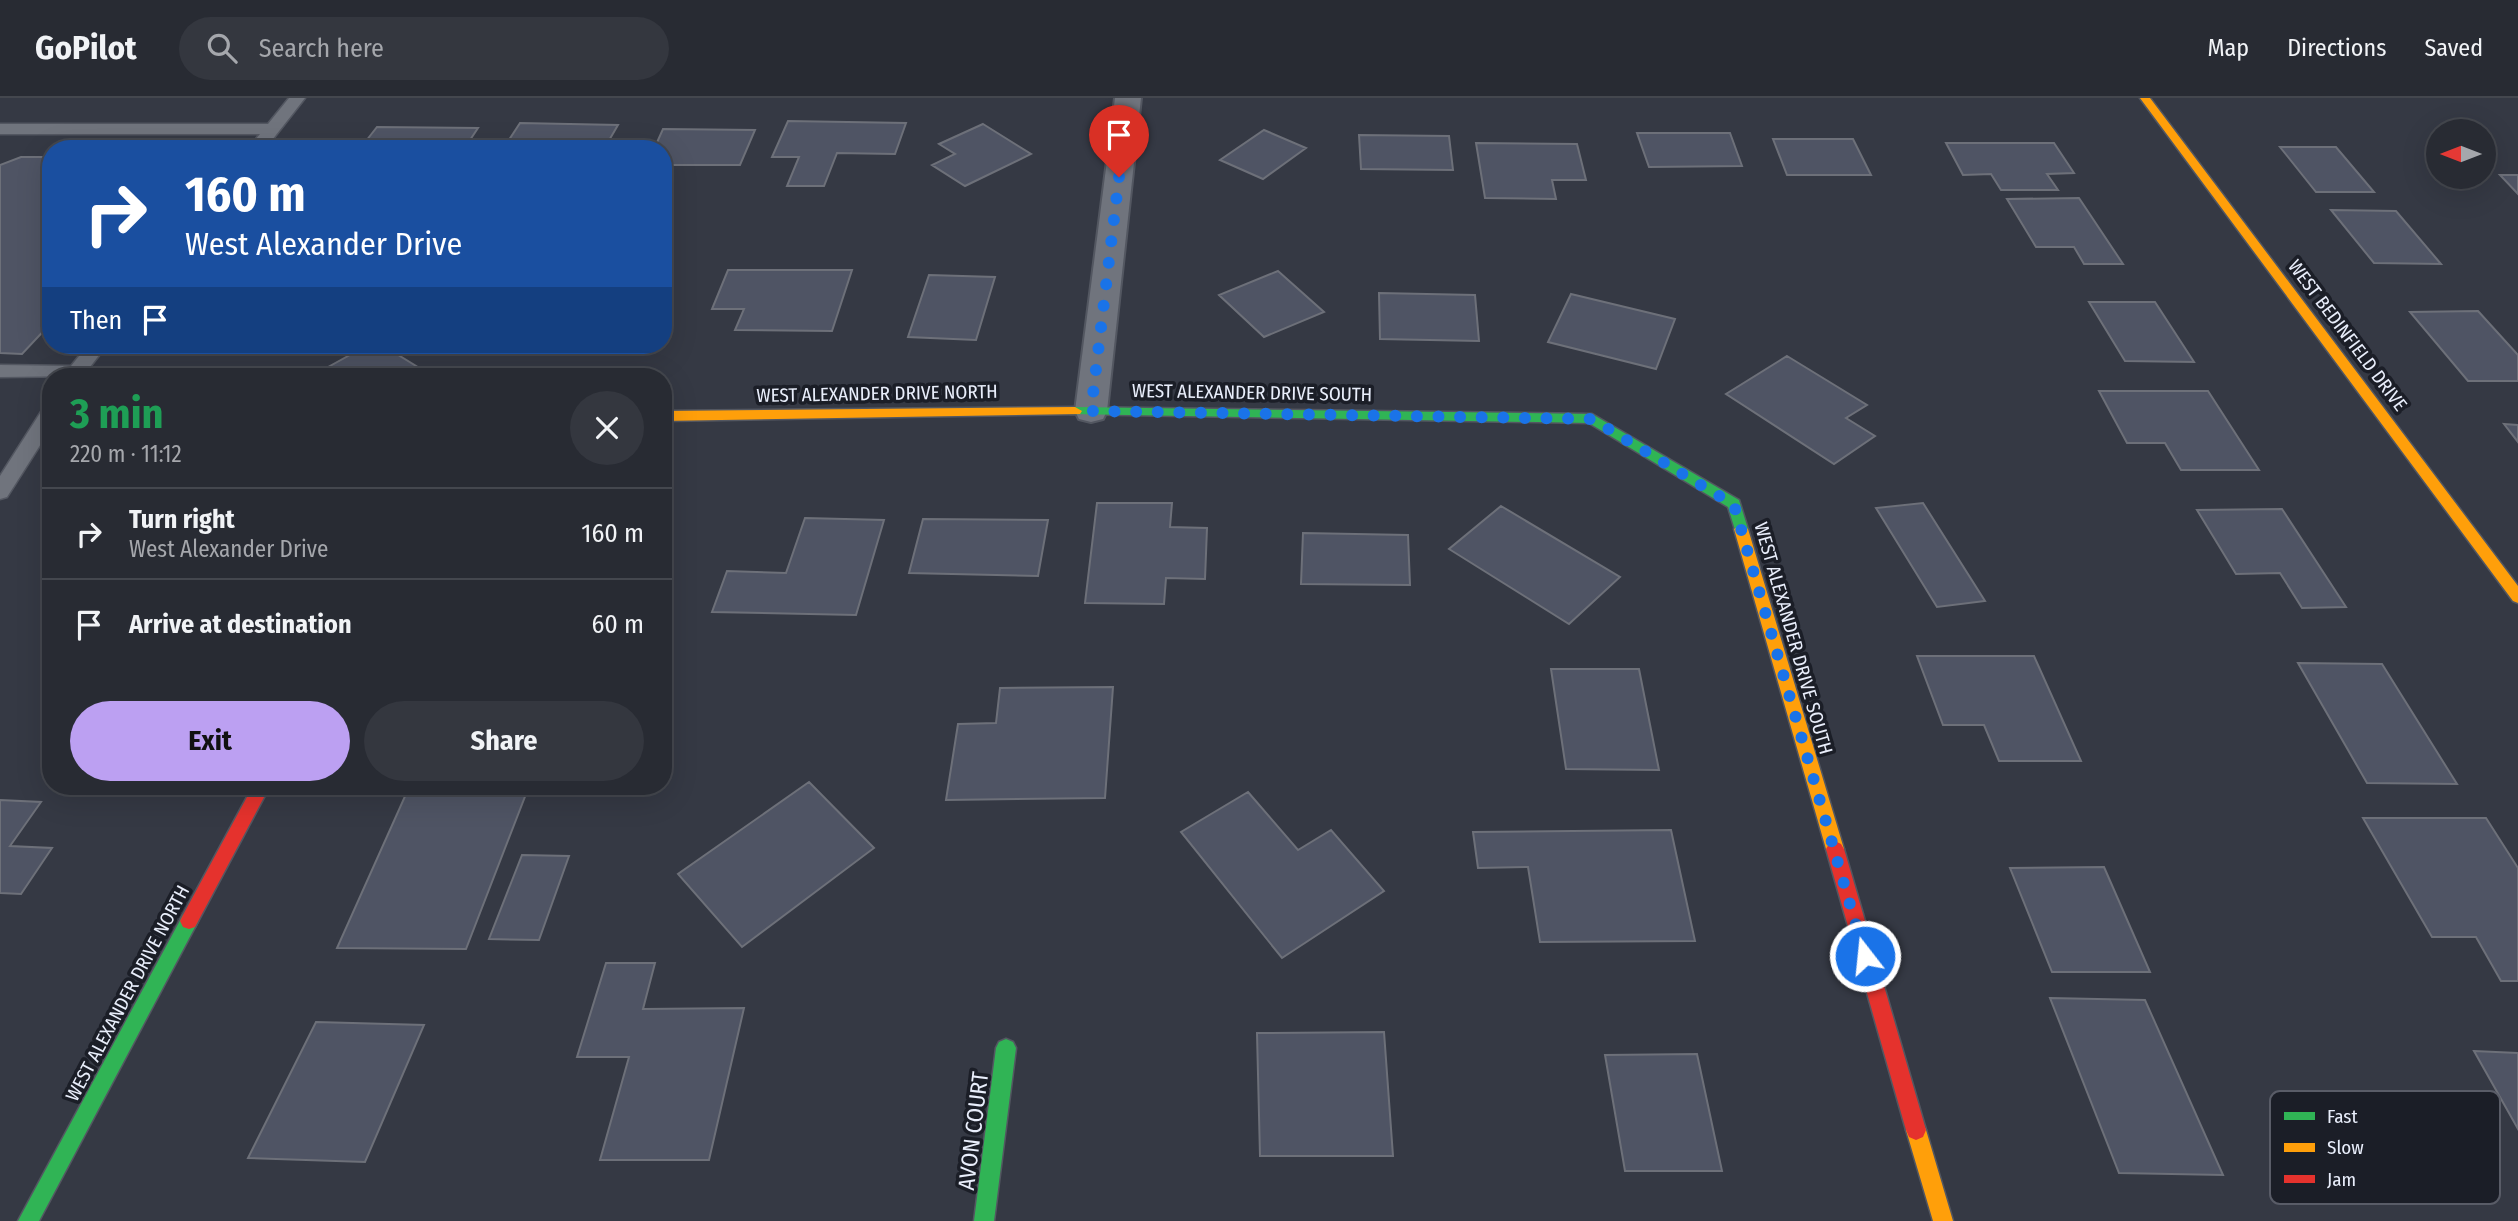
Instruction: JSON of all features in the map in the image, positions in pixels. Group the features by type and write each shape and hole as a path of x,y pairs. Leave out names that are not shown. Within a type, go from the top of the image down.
{"street":[{"path":"1091,411 1128,98"},
{"name":"WEST BEDINFIELD DRIVE","path":"2145,98 2518,597"},
{"name":"WEST ALEXANDER DRIVE NORTH","path":"672,416 1091,411"},
{"name":"WEST ALEXANDER DRIVE SOUTH","path":"1091,411 1592,419 1734,505 1943,1221"},
{"name":"WEST ALEXANDER DRIVE NORTH","path":"28,1221 257,795"},
{"name":"AVON COURT","path":"984,1221 1006,1048"}],"lane":[{"path":"263,140 297,98"},
{"path":"0,129 272,129"},
{"path":"80,368 91,354"},
{"path":"0,371 42,373"},
{"path":"0,492 42,426"}],"building":[{"path":"788,121 906,123 895,154 837,153 824,186 787,186 799,157 772,157"},
{"path":"520,123 618,125 609,140 509,140"},
{"path":"983,124 1031,154 965,186 932,165 955,154 939,144"},
{"path":"377,127 478,128 470,140 367,140"},
{"path":"663,129 755,130 740,165 672,165 672,140 658,140"},
{"path":"1264,130 1306,148 1263,179 1220,160"},
{"path":"1637,133 1730,133 1742,166 1649,167"},
{"path":"1359,135 1449,136 1453,170 1361,169"},
{"path":"1773,139 1853,139 1871,175 1787,175"},
{"path":"1476,143 1577,144 1586,180 1552,180 1556,199 1485,198"},
{"path":"1946,143 2054,143 2074,173 2047,174 2058,190 2001,190 1991,174 1963,175"},
{"path":"2280,147 2336,147 2374,192 2316,192"},
{"path":"21,157 42,157 42,333 22,354 0,353 0,165"},
{"path":"2500,175 2518,175 2518,194"},
{"path":"2079,198 2123,264 2084,264 2074,247 2036,247 2007,199"},
{"path":"2331,210 2396,211 2441,264 2374,263"},
{"path":"728,270 852,270 832,331 735,330 744,309 712,309"},
{"path":"1278,271 1324,312 1264,337 1219,295"},
{"path":"929,275 995,277 976,340 908,337"},
{"path":"1379,293 1475,295 1479,341 1380,339"},
{"path":"1571,294 1675,319 1656,369 1548,342"},
{"path":"2089,302 2155,302 2194,362 2125,361"},
{"path":"2478,311 2518,355 2518,381 2468,381 2410,312"},
{"path":"352,354 397,354 416,366 412,368 326,368"},
{"path":"1787,356 1867,405 1846,418 1875,436 1834,464 1726,394"},
{"path":"2099,391 2208,391 2259,470 2181,470 2165,443 2127,443"},
{"path":"2504,424 2518,425 2518,442"},
{"path":"1097,503 1172,503 1170,527 1207,528 1205,579 1166,578 1164,604 1085,603"},
{"path":"1923,503 1985,601 1937,607 1876,508"},
{"path":"1501,506 1620,577 1569,624 1449,549"},
{"path":"2282,509 2346,607 2302,608 2280,573 2236,574 2197,510"},
{"path":"805,518 884,520 856,615 712,612 727,571 786,573"},
{"path":"923,519 1048,520 1038,576 909,573"},
{"path":"1303,533 1408,535 1410,585 1301,584"},
{"path":"1917,656 2034,656 2081,761 1999,761 1984,725 1943,725"},
{"path":"2298,663 2382,664 2457,784 2367,783"},
{"path":"1551,669 1639,669 1659,770 1566,769"},
{"path":"1113,687 1105,798 946,800 958,724 996,723 1000,688"},
{"path":"809,782 874,848 742,947 678,874"},
{"path":"1248,792 1298,850 1331,830 1384,891 1282,958 1181,832"},
{"path":"406,795 526,795 466,949 337,948"},
{"path":"0,800 41,802 10,846 52,848 21,894 0,893"},
{"path":"2363,818 2486,818 2518,868 2518,981 2501,981 2476,937 2432,937"},
{"path":"1671,830 1695,941 1540,942 1528,867 1478,868 1473,832"},
{"path":"522,855 569,856 539,940 489,939"},
{"path":"2104,867 2150,972 2052,972 2010,868"},
{"path":"606,963 655,963 643,1009 744,1008 709,1160 600,1160 629,1057 577,1057"},
{"path":"2050,998 2145,1000 2223,1175 2119,1173"},
{"path":"316,1022 424,1025 365,1162 248,1158"},
{"path":"1384,1032 1393,1156 1260,1156 1257,1033"},
{"path":"2474,1051 2518,1053 2518,1129 2500,1097 2500,1091 2497,1091"},
{"path":"1697,1054 1722,1171 1625,1171 1605,1055"}],"traffic: fast":[{"path":"1075,411 1592,419 1734,504 1741,529"},
{"path":"28,1221 189,921"},
{"path":"984,1221 1006,1048"}],"traffic: slow":[{"path":"2145,98 2518,597"},
{"path":"672,416 1075,411"},
{"path":"1741,529 1835,849"},
{"path":"1916,1130 1943,1221"}],"traffic: jam":[{"path":"189,921 257,795"},
{"path":"1835,849 1916,1130"}],"route":[{"path":"1119,177 1091,411 1592,419 1734,505 1865,956"}]}
